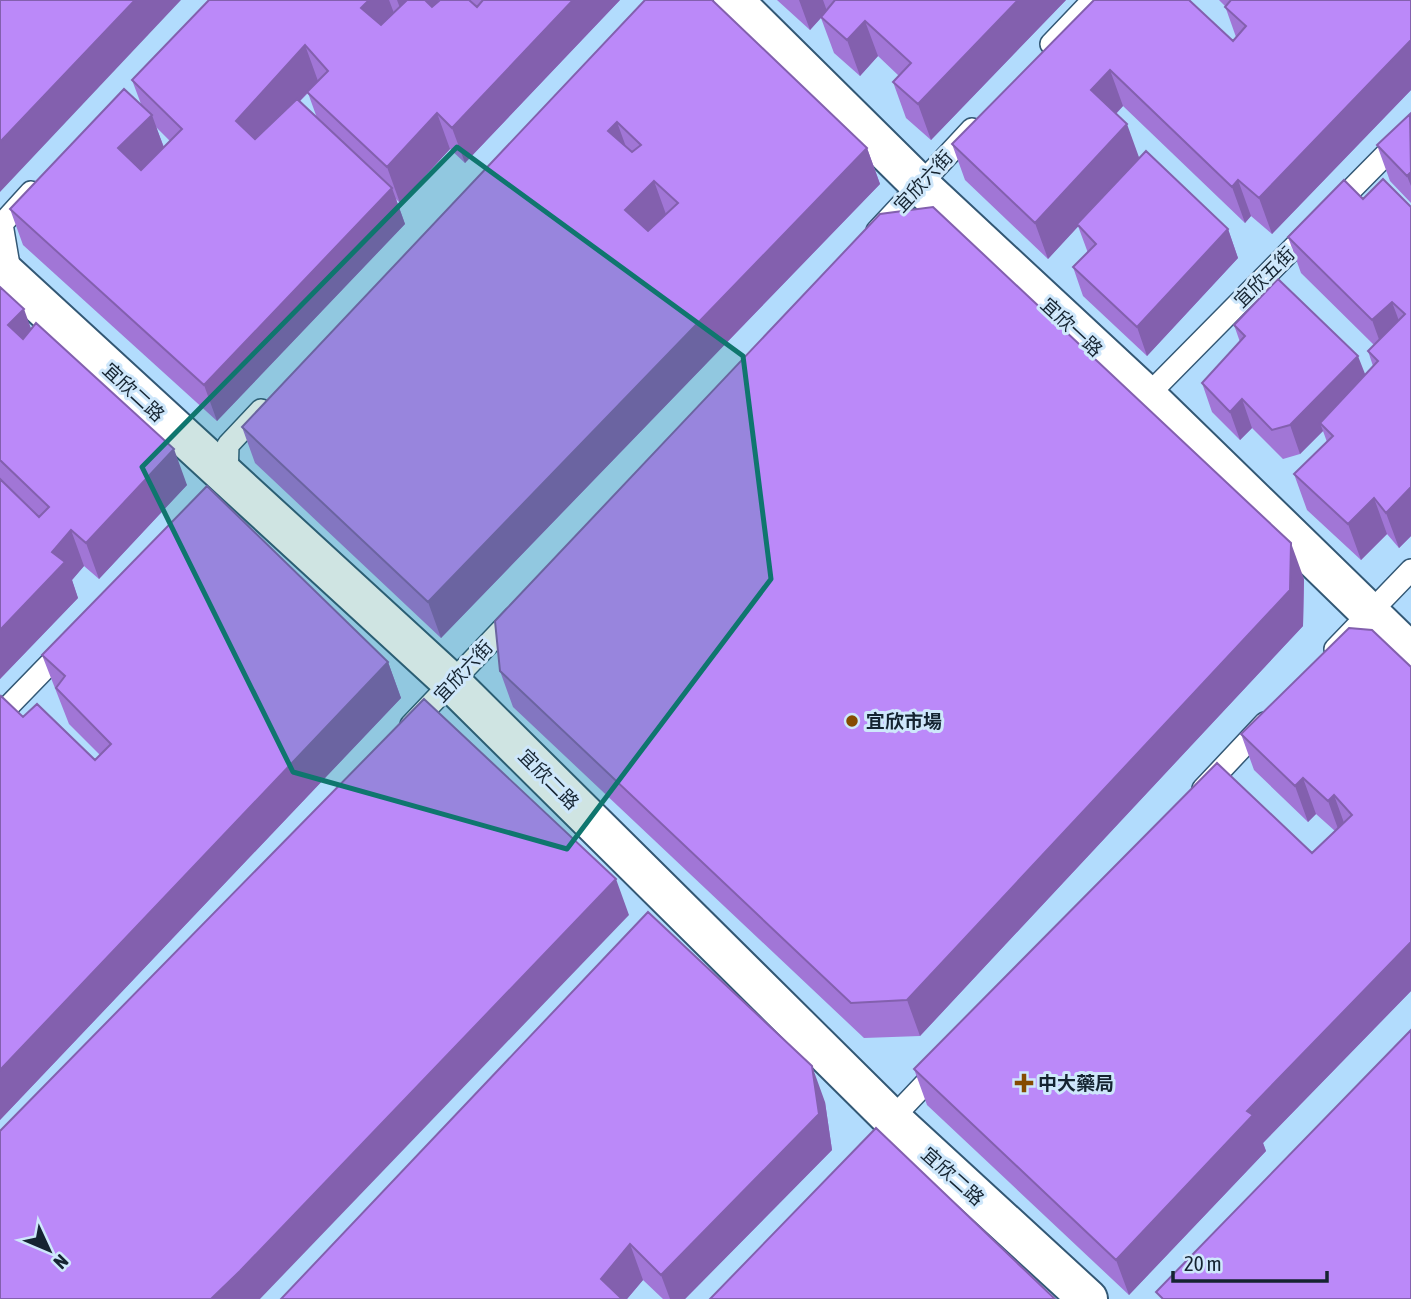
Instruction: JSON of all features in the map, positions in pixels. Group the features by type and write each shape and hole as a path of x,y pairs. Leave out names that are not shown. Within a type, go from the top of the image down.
{"street":[{"name":"宜欣一路","path":"733,0 920,186 1147,396 1411,653"},
{"name":"宜欣二路","path":"4,280 219,489 452,683 882,1129 1088,1299"}],"lane":[{"path":"1038,59 1093,0"},
{"name":"宜欣六街","path":"862,246 984,117"},
{"name":"宜欣五街","path":"1147,396 1411,129"},
{"path":"4,280 2,224 50,173"},
{"path":"219,489 228,445 276,395"},
{"path":"1321,663 1411,570"},
{"name":"宜欣六街","path":"395,743 528,602"},
{"path":"0,715 76,636"},
{"path":"1188,805 1283,704"},
{"path":"882,1129 958,1048"}],"highlighted area":[{"path":"457,147 743,356 771,579 567,849 293,772 142,467"}],"building":[{"path":"0,0 135,0 0,142"},
{"path":"209,0 369,0 361,8 381,25 407,0 425,0 432,7 440,0 469,0 477,7 483,0 573,0 452,128 437,113 387,167 307,92 328,71 305,45 236,121 255,139 297,99 392,188 204,385 10,209 124,89 152,115 118,148 141,170 182,129 132,80"},
{"path":"645,0 712,0 867,148 428,602 242,427","holes":["617,122 641,145 632,152 608,131","654,181 678,203 648,231 625,210"]},
{"path":"835,0 1018,0 918,104 893,82 911,63 865,21 847,40 821,17"},
{"path":"1094,0 1189,0 1233,41 1246,26 1225,7 1231,0 1411,0 1411,40 1259,198 1238,180 1232,187 1110,70 1091,90 1127,124 1035,223 952,144"},
{"path":"1410,114 1411,172 1407,176 1377,145"},
{"path":"1146,151 1228,229 1137,327 1073,267 1096,244 1077,224"},
{"path":"1383,179 1411,207 1411,487 1386,513 1374,498 1348,524 1294,474 1333,436 1320,423 1378,361 1368,351 1405,314 1392,302 1372,320 1288,237 1344,180 1363,199"},
{"path":"933,207 1291,543 1290,590 907,1000 851,1003 500,671 495,621 880,214"},
{"path":"1278,279 1358,356 1290,425 1272,430 1242,399 1230,412 1202,383 1245,336 1234,325"},
{"path":"0,287 24,309 8,325 23,339 36,323 174,449 86,543 71,530 52,552 65,562 0,630 0,479 39,517 49,507 0,460"},
{"path":"207,486 388,662 0,1070 0,698 1,696 23,717 37,704 95,760 111,744 56,688 65,676 42,655"},
{"path":"1349,628 1372,630 1411,667 1411,942 1247,1111 1253,1115 1116,1260 914,1069 1217,763 1312,853 1352,815 1334,795 1328,801 1303,778 1295,786 1241,734"},
{"path":"424,699 616,879 211,1299 0,1299 0,1131"},
{"path":"648,912 812,1066 819,1114 661,1275 630,1244 601,1279 622,1299 281,1299"},
{"path":"1411,1030 1411,1299 1163,1299 1156,1292"},
{"path":"876,1128 1055,1299 710,1299"}],"place":[{"name":"宜欣市場","path":"852,721"},
{"name":"中大藥局","path":"1024,1083"}]}
